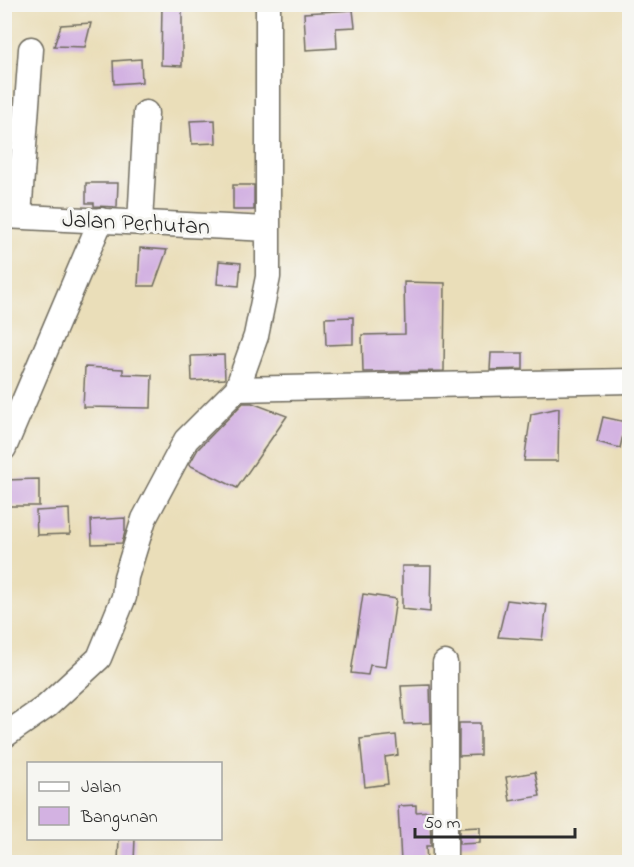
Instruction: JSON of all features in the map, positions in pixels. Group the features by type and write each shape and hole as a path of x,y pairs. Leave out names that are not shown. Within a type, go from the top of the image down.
{"street":[{"path":"4,736 47,706 99,658 124,597 126,577 144,519 186,440 237,389 256,336 268,277 268,4"},
{"path":"12,216 31,49"},
{"path":"140,223 146,113"},
{"name":"Jalan Perhutan","path":"12,216 267,230"},
{"path":"4,448 101,220"},
{"path":"237,389 630,381"},
{"path":"445,663 445,862"}],"building":[{"path":"162,4 182,4 182,66 161,65"},
{"path":"353,10 355,27 336,28 337,48 306,50 304,13"},
{"path":"91,23 85,47 54,46 61,25"},
{"path":"141,59 142,82 114,84 113,61"},
{"path":"215,120 216,143 192,144 190,121"},
{"path":"86,183 118,183 117,207 94,206 94,203 86,203"},
{"path":"233,185 254,185 254,210 233,210"},
{"path":"140,248 167,250 154,286 138,286"},
{"path":"219,261 241,263 239,286 217,284"},
{"path":"404,282 445,283 444,371 363,372 362,335 405,334"},
{"path":"353,317 353,344 326,345 325,318"},
{"path":"491,353 523,353 523,369 490,370"},
{"path":"224,355 225,379 192,381 191,356"},
{"path":"85,367 123,369 123,374 152,375 151,408 83,407"},
{"path":"243,403 252,403 287,416 237,488 189,465 198,449"},
{"path":"559,408 558,461 524,461 531,414"},
{"path":"603,417 626,422 620,448 597,442"},
{"path":"39,479 39,506 4,506 4,480"},
{"path":"69,509 70,534 37,535 36,511"},
{"path":"125,518 122,543 92,544 91,520"},
{"path":"402,566 431,566 430,612 402,609"},
{"path":"363,594 396,599 386,667 370,665 368,675 351,673"},
{"path":"507,600 547,605 542,640 498,637"},
{"path":"430,685 431,723 404,724 401,686"},
{"path":"459,723 480,723 480,755 459,756"},
{"path":"396,735 398,755 385,757 388,784 365,787 360,739"},
{"path":"535,772 540,796 510,801 506,777"},
{"path":"416,805 416,812 430,811 431,846 426,846 427,862 401,862 398,806"},
{"path":"480,827 480,843 459,844 459,828"},
{"path":"119,840 135,840 134,862 118,862"}]}
